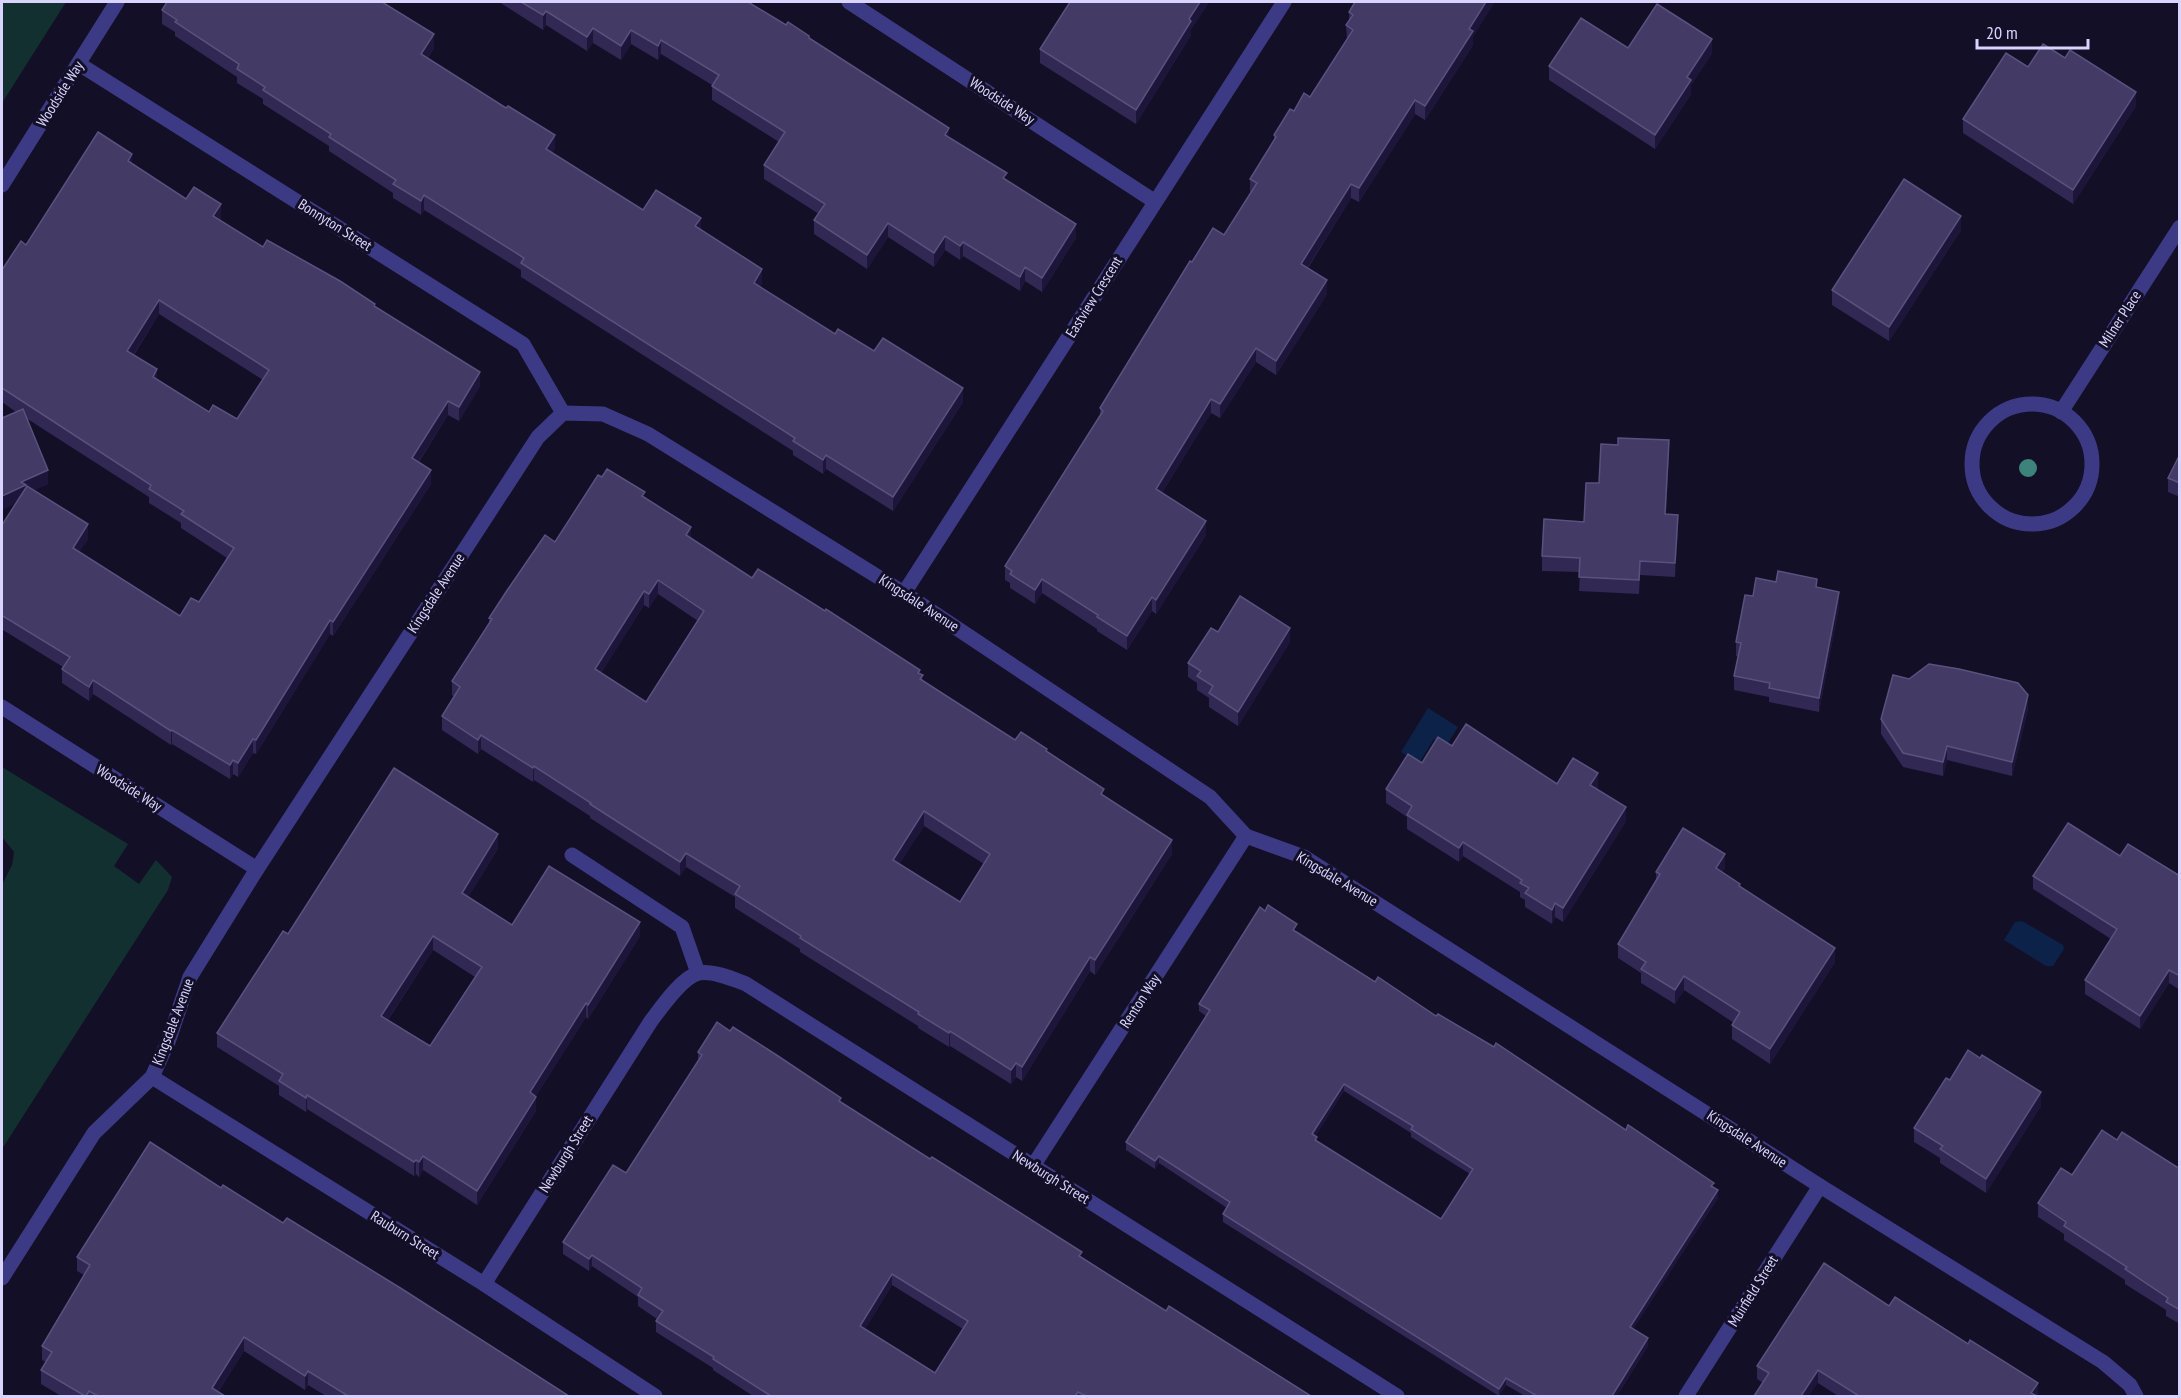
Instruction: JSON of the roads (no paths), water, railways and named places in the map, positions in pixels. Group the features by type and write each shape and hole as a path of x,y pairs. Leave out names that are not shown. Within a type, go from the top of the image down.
{"street":[{"name":"Woodside Way","path":"2,185 117,2"},
{"name":"Woodside Way","path":"849,2 1154,201"},
{"name":"Eastview Crescent","path":"904,592 1284,2"},
{"name":"Bonnyton Street","path":"79,64 523,344 563,413"},
{"name":"Milner Place","path":"2061,412 2180,227"},
{"path":"2030,404 2050,406 2061,412 2081,430 2089,448 2091,468 2087,487 2077,503 2061,516 2043,523 2023,523 2005,518 1989,506 1977,490 1972,471 1973,451 1981,433 1994,417 2011,408 2030,404"},
{"name":"Kingsdale Avenue","path":"2,1278 94,1133 152,1077 168,1042 190,977 257,869 538,437 563,413 603,414 648,434 904,592 1210,797 1246,836 1304,857 1820,1186 2103,1362 2133,1391"},
{"name":"Woodside Way","path":"2,707 257,869"},
{"name":"Renton Way","path":"1033,1166 1246,836"},
{"path":"572,855 682,927 698,973"},
{"name":"Newburgh Street","path":"484,1284 651,1021 675,990 698,973 723,975 746,984 1397,1396"},
{"name":"Rauburn Street","path":"152,1077 484,1284 656,1396"},
{"name":"Muirfield Street","path":"1686,1396 1820,1186"}],"water":[{"path":"1428,708 1458,727 1446,746 1434,739 1419,763 1401,752"},
{"path":"2022,921 2063,945 2064,949 2053,966 2046,966 2004,940 2015,922"}]}
